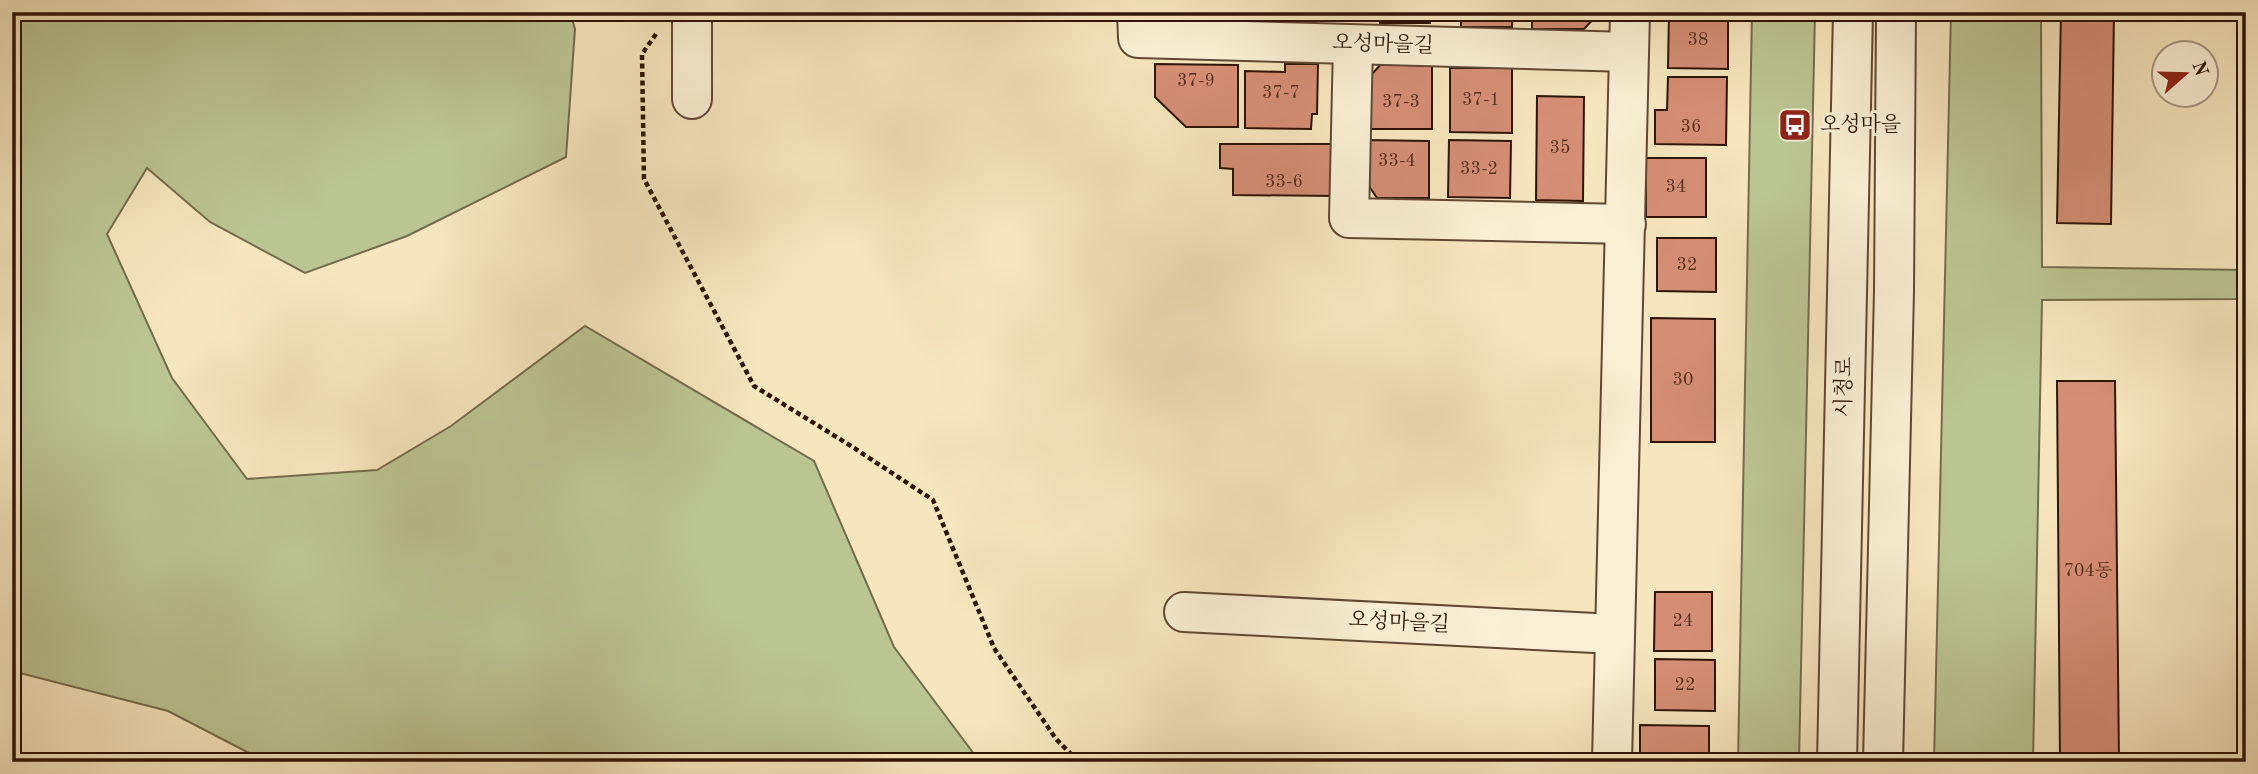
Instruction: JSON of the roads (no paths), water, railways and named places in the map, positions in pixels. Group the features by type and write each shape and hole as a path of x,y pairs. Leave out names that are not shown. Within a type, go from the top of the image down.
{"street":[{"path":"692,12 692,99"},
{"path":"1612,762 1630,12"},
{"name":"시청로","path":"1837,762 1853,12"},
{"path":"1883,762 1894,291 1896,12"},
{"name":"오성마을길","path":"1137,25 1353,45 1629,52"},
{"path":"1353,45 1349,218 1626,224"},
{"name":"오성마을길","path":"1184,612 1614,634"}],"place":[{"name":"오성마을","path":"1795,125"}]}
